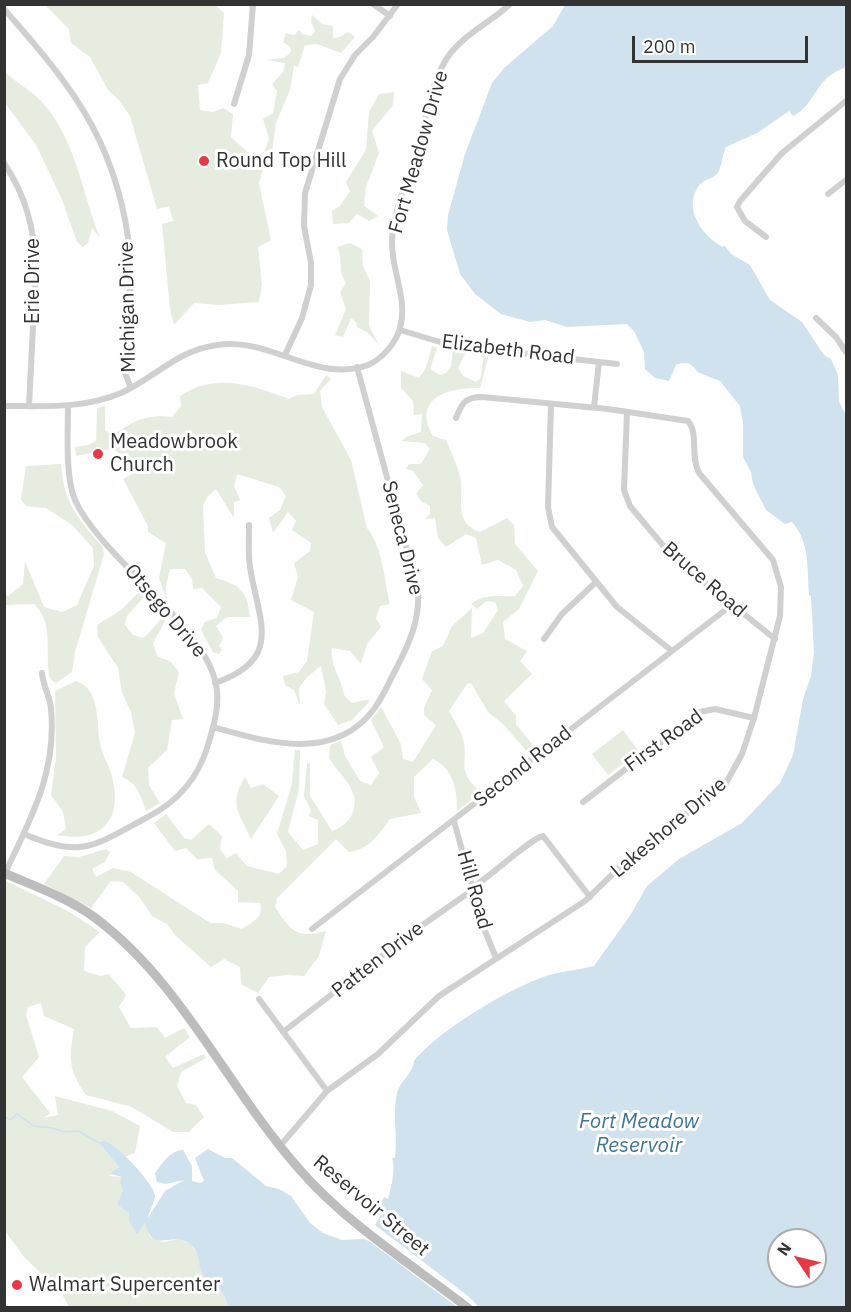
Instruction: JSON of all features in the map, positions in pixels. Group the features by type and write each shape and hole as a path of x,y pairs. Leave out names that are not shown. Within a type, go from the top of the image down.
{"street":[{"path":"234,105 249,56 253,4"},
{"path":"373,4 390,16"},
{"path":"285,356 302,318 311,285 304,204 315,161 346,67 398,4"},
{"name":"Fort Meadow Drive","path":"400,330 402,307 394,269 392,242 395,224 439,75 458,45 510,4"},
{"name":"Michigan Drive","path":"4,9 85,110 104,148 128,237 125,373 130,388"},
{"path":"766,237 741,217 737,207 740,201 782,153 846,101"},
{"name":"Erie Drive","path":"4,163 26,203 35,244 30,406"},
{"path":"828,194 846,180"},
{"path":"816,318 836,337 846,352"},
{"path":"4,406 68,406 107,398 130,388 170,361 193,350 213,345 242,344 323,368 368,365 383,354 400,330"},
{"name":"Elizabeth Road","path":"400,330 458,346 617,364"},
{"path":"594,407 599,362"},
{"name":"Seneca Drive","path":"213,727 273,744 302,745 329,740 354,728 373,710 409,643 419,606 418,591 357,367"},
{"name":"Lakeshore Drive","path":"280,1146 327,1091 378,1054 440,996 590,897 627,860 726,783 742,754 775,639 781,610 781,587 777,565 699,473 693,457 691,424 684,419 594,407 471,397 463,402 456,418"},
{"path":"551,404 548,507 550,523 558,536 627,617 672,651"},
{"name":"Otsego Drive","path":"24,834 58,848 82,848 152,815 177,798 190,783 200,766 213,727 217,702 215,683 206,656 107,543 76,501 71,488 68,406"},
{"name":"Bruce Road","path":"627,412 623,484 627,501 671,555 775,639"},
{"path":"215,683 240,672 261,645 263,620 250,567 249,525"},
{"path":"544,639 562,614 596,582"},
{"name":"Second Road","path":"312,929 733,604"},
{"path":"5,873 42,794 49,767 51,706 42,673"},
{"name":"First Road","path":"583,802 700,712 715,709 754,718"},
{"name":"Hill Road","path":"454,821 486,934 496,958"},
{"name":"Patten Drive","path":"283,1032 411,933 495,872 533,839 543,836 590,897"},
{"name":"Reservoir Street","path":"5,873 82,909 111,931 160,983 280,1146 311,1182 347,1215 468,1308"},
{"path":"259,999 327,1091"}],"shaded area":[{"path":"214,4 224,13 221,53 208,83 198,85 200,110 213,112 223,108 233,114 231,137 253,157 255,167 263,169 259,183 271,240 258,247 262,284 259,302 218,305 194,303 174,325 170,309 162,224 173,221 169,206 157,209 130,116 118,99 108,90 90,57 71,43 69,29 45,5"},
{"path":"312,15 322,24 333,26 333,38 348,32 355,37 341,53 317,44 305,45 298,67 294,66 290,90 276,123 272,152 265,151 269,138 263,119 273,113 277,91 272,84 283,72 285,63 266,60 284,58 291,52 290,47 283,42 286,33 294,35 299,30 302,34 311,36 315,31 311,22"},
{"path":"4,71 37,97 61,128 76,164 100,238 92,228 88,243 83,247 77,242 61,197 36,145 5,103"},
{"path":"394,92 393,105 372,131 379,153 366,187 364,206 378,216 369,221 357,214 349,223 333,224 332,211 340,206 350,191 346,182 366,150 369,112 379,94"},
{"path":"350,243 362,249 363,266 370,281 369,326 379,345 367,332 357,327 356,322 351,318 343,337 335,335 346,309 340,292 346,283 337,247"},
{"path":"432,346 437,348 430,369 440,375 446,373 451,366 453,350 466,352 458,368 463,376 476,382 481,377 484,353 489,354 480,388 456,390 437,397 430,404 427,423 433,436 446,440 455,460 461,481 461,511 466,523 480,532 507,518 514,525 515,544 538,571 519,609 503,622 505,639 527,651 520,661 532,674 504,701 516,716 516,724 536,749 530,755 504,725 488,712 471,683 467,684 449,711 462,736 467,777 481,792 457,811 456,795 450,774 446,768 433,759 414,777 414,797 421,813 390,819 368,845 356,851 349,852 336,839 277,898 275,907 295,931 308,934 326,931 319,956 304,976 269,977 258,993 241,984 240,967 224,959 211,967 176,936 167,924 152,916 140,898 123,882 111,881 91,908 44,884 64,856 79,857 106,849 110,852 105,862 92,869 96,877 113,868 131,872 210,923 223,923 242,929 259,916 260,903 238,902 238,891 215,870 212,858 197,859 186,848 175,851 154,823 166,814 184,838 191,840 209,824 222,836 220,849 227,858 236,853 247,866 279,874 287,866 286,851 277,834 292,784 295,750 300,750 299,789 288,832 303,850 318,844 318,820 309,816 311,810 304,796 307,764 310,763 310,796 332,831 345,824 353,812 355,804 352,790 329,758 330,745 341,741 345,756 360,781 371,785 379,773 371,757 384,747 371,720 381,707 401,744 403,759 413,762 436,725 424,715 424,708 432,690 422,679 432,651 443,646 452,626 472,608 471,638 483,633 498,610 495,602 487,601 477,609 471,604 487,597 515,596 523,586 516,570 498,560 482,565 476,538 466,534 446,547 438,538 435,518 425,519 430,514 430,506 422,502 416,494 423,485 413,471 406,469 409,464 421,464 430,449 425,443 402,441 406,437 421,432 422,414 414,415 413,401 401,388 401,371 419,378 426,368"},
{"path":"326,375 331,379 320,391 322,407 351,460 367,528 380,554 390,604 380,606 376,618 381,627 367,644 361,664 350,651 332,648 332,660 344,695 352,703 369,699 369,702 352,720 338,725 324,704 326,691 321,666 307,677 299,688 300,706 294,690 285,685 283,676 299,672 307,661 314,612 291,600 298,577 294,563 310,551 311,543 292,530 296,521 288,512 273,533 269,518 280,510 286,496 279,487 237,474 234,486 240,500 234,502 234,518 216,489 203,505 205,552 216,578 237,587 245,595 250,617 227,617 216,626 223,638 219,646 222,650 219,654 213,652 201,630 205,622 217,618 221,607 202,588 193,589 192,579 185,569 170,569 166,586 167,600 159,578 166,543 148,532 148,526 123,479 131,475 128,457 111,449 76,456 75,447 96,441 97,408 105,406 105,430 110,434 141,419 157,416 172,417 181,406 180,396 207,384 234,383 262,389 289,399 297,395 314,394"},
{"path":"61,464 65,489 73,509 102,546 104,554 75,652 72,672 56,683 50,679 48,669 48,639 45,620 34,604 5,605 4,594 8,596 23,584 25,561 44,607 62,612 77,605 94,566 93,548 72,525 46,508 26,506 21,500 26,466"},
{"path":"140,591 144,597 127,616 125,625 133,635 144,638 162,618 165,621 153,643 157,656 171,662 179,672 174,693 183,719 172,720 167,750 148,768 149,785 160,803 146,811 135,787 122,777 135,733 131,712 122,693 118,668 98,637 97,625 121,610"},
{"path":"76,681 90,691 94,699 101,746 111,773 115,803 112,815 98,831 73,837 57,835 66,829 63,812 51,795 56,757 55,691"},
{"path":"623,730 639,752 608,775 592,754"},
{"path":"245,777 251,788 263,784 279,796 251,839 239,815 236,802"},
{"path":"4,880 66,910 100,932 85,947 84,971 100,976 109,974 126,995 119,1007 131,1028 157,1027 165,1038 184,1028 190,1037 165,1057 173,1068 204,1054 206,1058 181,1072 177,1086 186,1103 196,1105 204,1117 189,1132 173,1132 132,1107 86,1095 71,1064 74,1029 44,1016 41,1003 28,1007 26,1015 39,1057 22,1077 50,1113 44,1118 58,1115 55,1096 112,1111 140,1126 135,1153 124,1157 118,1151 99,1143 119,1167 108,1176 123,1177 123,1190 117,1205 129,1213 129,1222 137,1235 145,1223 150,1237 163,1242 179,1239 191,1244 198,1255 202,1274 223,1294 229,1307 69,1307 61,1292 24,1257 5,1231"}],"water":[{"name":"Fort Meadow Reservoir","path":"565,5 846,5 846,67 827,78 801,111 793,116 789,111 757,133 726,147 719,171 715,176 700,184 694,195 693,204 697,222 709,237 723,247 724,245 731,254 750,265 770,300 802,322 824,355 831,359 838,375 839,402 846,415 846,1307 479,1307 468,1296 375,1225 383,1211 379,1207 384,1197 388,1199 393,1178 392,1158 395,1158 396,1150 397,1093 414,1061 440,1036 496,999 549,975 594,966 631,914 647,886 679,859 742,823 780,783 793,755 803,699 811,676 814,652 811,596 809,595 805,547 802,538 792,522 785,524 766,510 743,457 743,423 740,406 720,381 697,372 686,363 676,365 669,381 655,378 645,369 644,352 634,331 627,324 567,327 545,320 530,322 501,314 475,294 460,274 447,230 448,215 465,154 492,83 504,68 553,26"},
{"path":"104,1141 125,1156 153,1190 155,1198 148,1218 165,1191 184,1180 166,1184 157,1182 155,1174 163,1162 174,1152 183,1150 192,1166 192,1181 200,1183 204,1181 195,1158 208,1149 225,1158 232,1158 266,1186 279,1189 291,1196 310,1223 323,1233 342,1240 364,1239 369,1241 457,1307 229,1307 222,1293 203,1275 197,1253 191,1245 181,1240 157,1240 148,1232 145,1223 137,1235 129,1222 129,1213 117,1205 123,1190 120,1182 122,1177 111,1174 107,1176 119,1167 99,1143"}],"waterway":[{"path":"4,1116 10,1120 17,1114 34,1126 65,1132 78,1131 99,1143"}],"place":[{"name":"Round Top Hill","path":"204,161"},
{"name":"Meadowbrook Church","path":"98,454"},
{"name":"Walmart Supercenter","path":"17,1285"}]}
